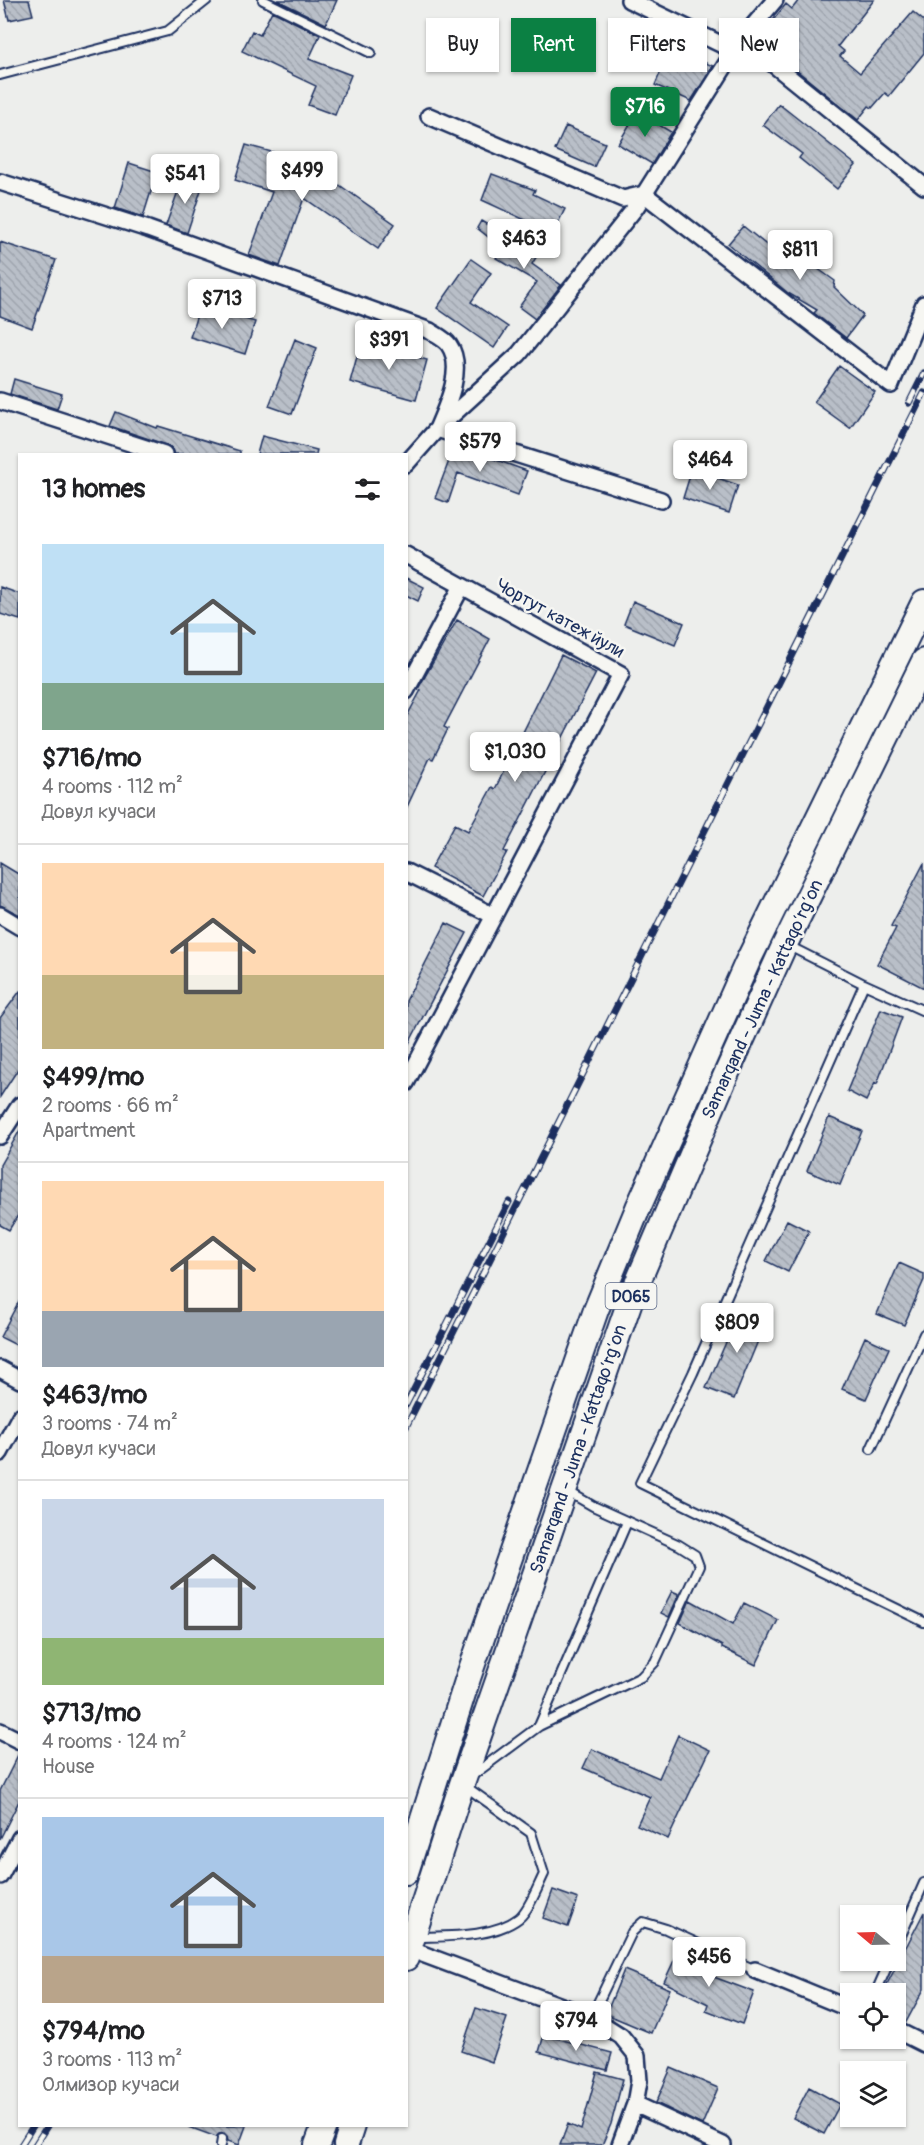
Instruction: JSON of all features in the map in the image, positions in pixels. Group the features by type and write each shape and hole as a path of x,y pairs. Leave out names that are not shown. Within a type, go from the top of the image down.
{"main road":[{"name":"Samarqand - Juma - Kattaqo‘rg‘on","path":"408,1866 468,1678 596,1310 638,1208 747,963 924,602"},
{"name":"Samarqand - Juma - Kattaqo‘rg‘on","path":"410,1948 462,1784 606,1364 631,1298 725,1077 785,944 924,661"},
{"path":"868,716 890,728"},
{"path":"317,2145 324,2127"},
{"path":"346,2145 352,2127"}],"street":[{"path":"629,0 719,37"},
{"path":"761,18 776,0"},
{"path":"408,462 438,429 519,354 636,207 721,72"},
{"path":"774,72 924,186"},
{"path":"429,116 622,199 644,194"},
{"path":"0,182 148,229 389,314 430,331 449,344 456,362 452,396 438,429"},
{"path":"644,194 891,386 924,304"},
{"path":"0,401 161,453"},
{"path":"438,429 661,500"},
{"name":"Чортут катеж йули","path":"408,556 621,674 408,1079"},
{"path":"408,687 462,586"},
{"path":"408,873 494,916"},
{"path":"0,915 18,926"},
{"path":"1,1133 18,1108"},
{"path":"0,1369 18,1379"},
{"path":"0,1453 18,1420"},
{"path":"0,1731 18,1740"},
{"path":"0,1876 18,1842"},
{"path":"410,1948 591,2017 621,2036 637,2056 639,2081 635,2104 620,2145"},
{"path":"755,1970 840,2005"},
{"path":"906,2035 924,2044"},
{"path":"635,2104 723,2145"}],"lane":[{"path":"0,75 168,31 207,0"},
{"path":"263,0 371,54"},
{"path":"785,944 924,1011"},
{"path":"864,984 693,1373 640,1483 924,1622"},
{"path":"871,1449 924,1334"},
{"path":"410,1948 458,1935 492,1931 519,1918 544,1874 531,1833 462,1784 539,1726 641,1677 656,1662 699,1566 695,1555 679,1545 564,1490"},
{"path":"539,1726 627,1522"},
{"path":"906,1924 924,1882"},
{"path":"591,2017 632,1932 643,1922 666,1929 755,1970"}],"building":[{"path":"4,0 29,0 33,15 9,20"},
{"path":"277,0 337,0 326,24"},
{"path":"799,0 874,0 838,46 844,51 840,56 860,73 913,12 924,21 924,53 889,96 885,93 872,108 869,106 858,120 799,72 799,18 775,18 786,4 792,9"},
{"path":"272,11 320,35 309,59 351,75 335,115 308,105 316,86 242,51 252,31 260,35"},
{"path":"707,63 713,66 691,101 655,85 661,72 707,72"},
{"path":"779,104 856,165 837,189 799,158 802,154 763,125"},
{"path":"637,112 671,132 652,164 618,144"},
{"path":"566,126 605,143 594,167 555,150"},
{"path":"246,145 330,168 328,177 395,224 378,249 304,198 280,266 249,255 272,192 235,180"},
{"path":"129,163 157,172 143,217 115,208"},
{"path":"492,174 535,190 533,194 565,209 553,233 482,200"},
{"path":"183,177 203,184 187,233 166,225"},
{"path":"481,221 538,254 532,264 561,285 535,319 519,307 537,282 496,258 502,248 477,228"},
{"path":"743,226 785,260 792,250 835,281 834,287 863,315 846,338 814,313 817,310 788,293 728,244"},
{"path":"0,242 56,260 32,328 0,316"},
{"path":"471,259 491,273 471,302 508,327 494,348 437,308"},
{"path":"200,305 255,322 245,354 190,337"},
{"path":"295,339 317,348 292,414 269,406"},
{"path":"361,342 427,360 416,400 350,382"},
{"path":"839,366 875,392 850,428 814,402"},
{"path":"14,379 62,394 57,409 10,394"},
{"path":"116,412 157,428 158,426 240,451 240,453 173,453 172,448 167,445 110,426"},
{"path":"262,436 317,450 316,453 257,453"},
{"path":"455,445 527,471 518,495 458,473 448,503 435,498"},
{"path":"692,469 738,485 729,513 683,498"},
{"path":"408,579 424,587 418,601 408,596"},
{"path":"0,587 18,593 18,619 0,614"},
{"path":"633,601 684,623 675,645 624,624"},
{"path":"457,620 490,639 444,727 448,729 433,759 430,758 408,805 408,714 421,690 418,689"},
{"path":"561,655 596,673 483,896 431,868 455,824 468,831 492,787 495,789"},
{"path":"0,863 18,874 18,914 0,905"},
{"path":"924,863 924,988 877,964 896,928 891,926"},
{"path":"446,923 467,933 408,1045 408,997"},
{"path":"18,994 18,1069 0,1097 0,1018"},
{"path":"881,1009 902,1017 877,1084 875,1083 866,1101 847,1091"},
{"path":"829,1117 862,1131 840,1185 807,1171"},
{"path":"18,1134 18,1215 9,1230 0,1225 0,1165"},
{"path":"787,1220 809,1231 788,1272 766,1261"},
{"path":"899,1263 924,1274 924,1280 904,1325 877,1314"},
{"path":"18,1303 18,1346 0,1337"},
{"path":"741,1308 767,1319 734,1399 706,1388"},
{"path":"865,1337 889,1348 866,1399 842,1389"},
{"path":"672,1591 679,1594 669,1617 661,1613"},
{"path":"690,1600 733,1624 744,1603 778,1620 756,1665 680,1623"},
{"path":"678,1735 710,1750 668,1839 637,1825 650,1797 583,1768 592,1749 659,1778"},
{"path":"18,1755 18,1803 0,1839 0,1791"},
{"path":"553,1890 578,1899 568,1927 543,1918"},
{"path":"924,1912 924,1989 906,2022 906,1983 888,1983 894,1971 906,1971 906,1947"},
{"path":"678,1952 717,1971 714,1977 754,1992 742,2024 706,2010 708,2004 664,1982"},
{"path":"624,1970 670,1989 651,2033 606,2014"},
{"path":"476,2008 507,2018 492,2062 461,2051"},
{"path":"544,2035 612,2053 607,2070 539,2052"},
{"path":"671,2068 718,2088 702,2125 656,2103"},
{"path":"597,2072 623,2079 611,2124 602,2145 560,2145 568,2124 581,2130"},
{"path":"809,2087 840,2104 824,2134 793,2118"},
{"path":"189,2127 246,2127 239,2145 228,2141 224,2133 216,2137"}],"railway":[{"path":"909,403 924,373"},
{"path":"408,1423 924,393"},
{"path":"408,1401 509,1202"},
{"path":"21,2145 32,2127"},
{"path":"35,2145 46,2127"}]}
